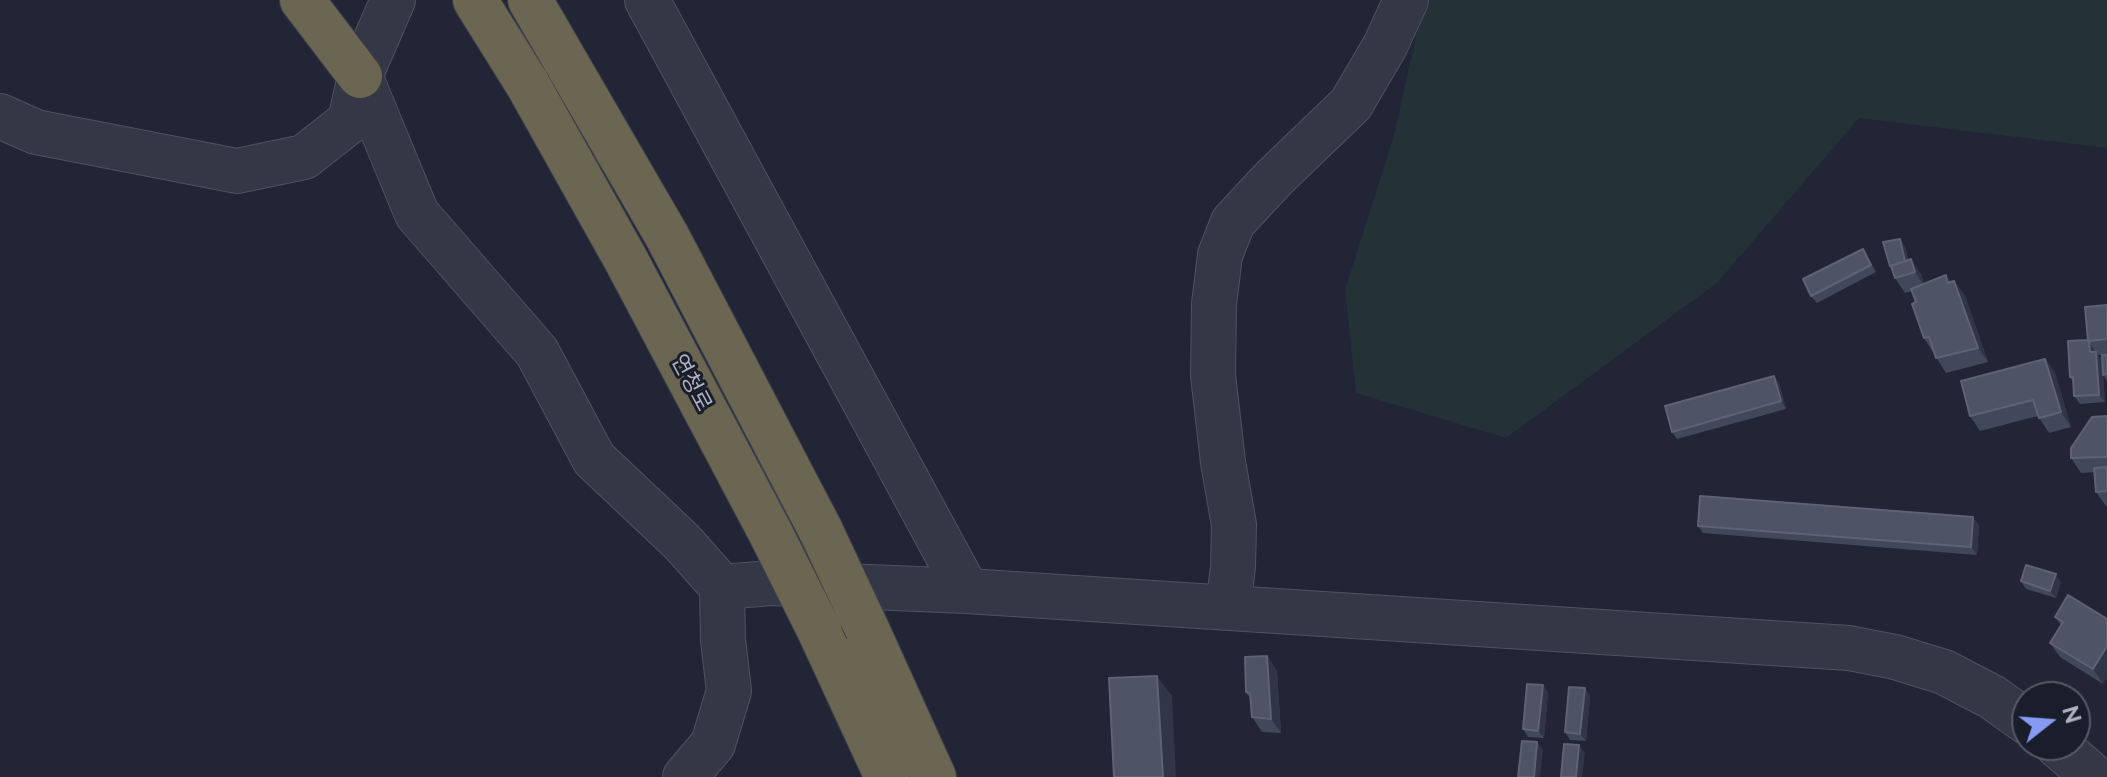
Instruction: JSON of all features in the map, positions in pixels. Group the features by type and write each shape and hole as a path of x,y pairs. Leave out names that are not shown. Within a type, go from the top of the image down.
{"highway":[{"path":"302,0 360,76"},
{"name":"연청로","path":"475,0 528,85 626,260 771,534 887,777"},
{"name":"연청로","path":"530,0 667,236 821,531 934,777"}],"street":[{"path":"0,116 36,132 237,171 304,157 350,121 360,76 393,0"},
{"path":"647,0 967,591"},
{"path":"1228,607 1234,525 1213,375 1214,304 1220,255 1233,222 1351,104 1385,46 1406,0"},
{"path":"360,76 417,214 537,352 594,459 682,542 722,587 723,640 729,691 713,744 685,777"},
{"path":"722,587 771,583 967,591 1849,648 1895,657 1944,672 2011,711"}],"shaded area":[{"path":"1424,0 2107,0 2107,148 1859,118 1717,283 1506,438 1356,393 1345,290 1394,135"}],"building":[{"path":"1900,239 1905,261 1890,266 1883,242"},
{"path":"1863,249 1871,265 1811,296 1803,279"},
{"path":"1911,259 1915,272 1895,278 1891,266"},
{"path":"1946,275 1947,283 1954,281 1978,348 1936,358 1929,337 1924,338 1912,304 1916,302 1911,289"},
{"path":"2107,305 2107,339 2088,341 2085,307"},
{"path":"2089,340 2090,352 2096,352 2099,395 2074,396 2068,341"},
{"path":"2102,355 2107,355 2107,374 2103,375"},
{"path":"2045,359 2061,412 2039,418 2033,400 1970,416 1961,381"},
{"path":"1774,376 1781,401 1672,432 1665,406"},
{"path":"2107,416 2107,457 2071,458 2071,448 2092,417"},
{"path":"2107,467 2107,491 2096,492 2094,468"},
{"path":"1700,496 1973,517 1971,547 1698,526"},
{"path":"2026,565 2056,574 2050,591 2021,581"},
{"path":"2068,595 2107,619 2107,646 2093,669 2050,643 2063,622 2055,617"},
{"path":"1267,656 1271,719 1252,717 1250,693 1246,692 1245,657"},
{"path":"1157,676 1163,777 1114,777 1109,678"},
{"path":"1527,684 1543,685 1538,731 1523,729"},
{"path":"1569,687 1585,688 1580,734 1565,732"},
{"path":"1522,741 1537,742 1534,777 1518,777"},
{"path":"1564,744 1579,745 1576,777 1561,777"}]}
